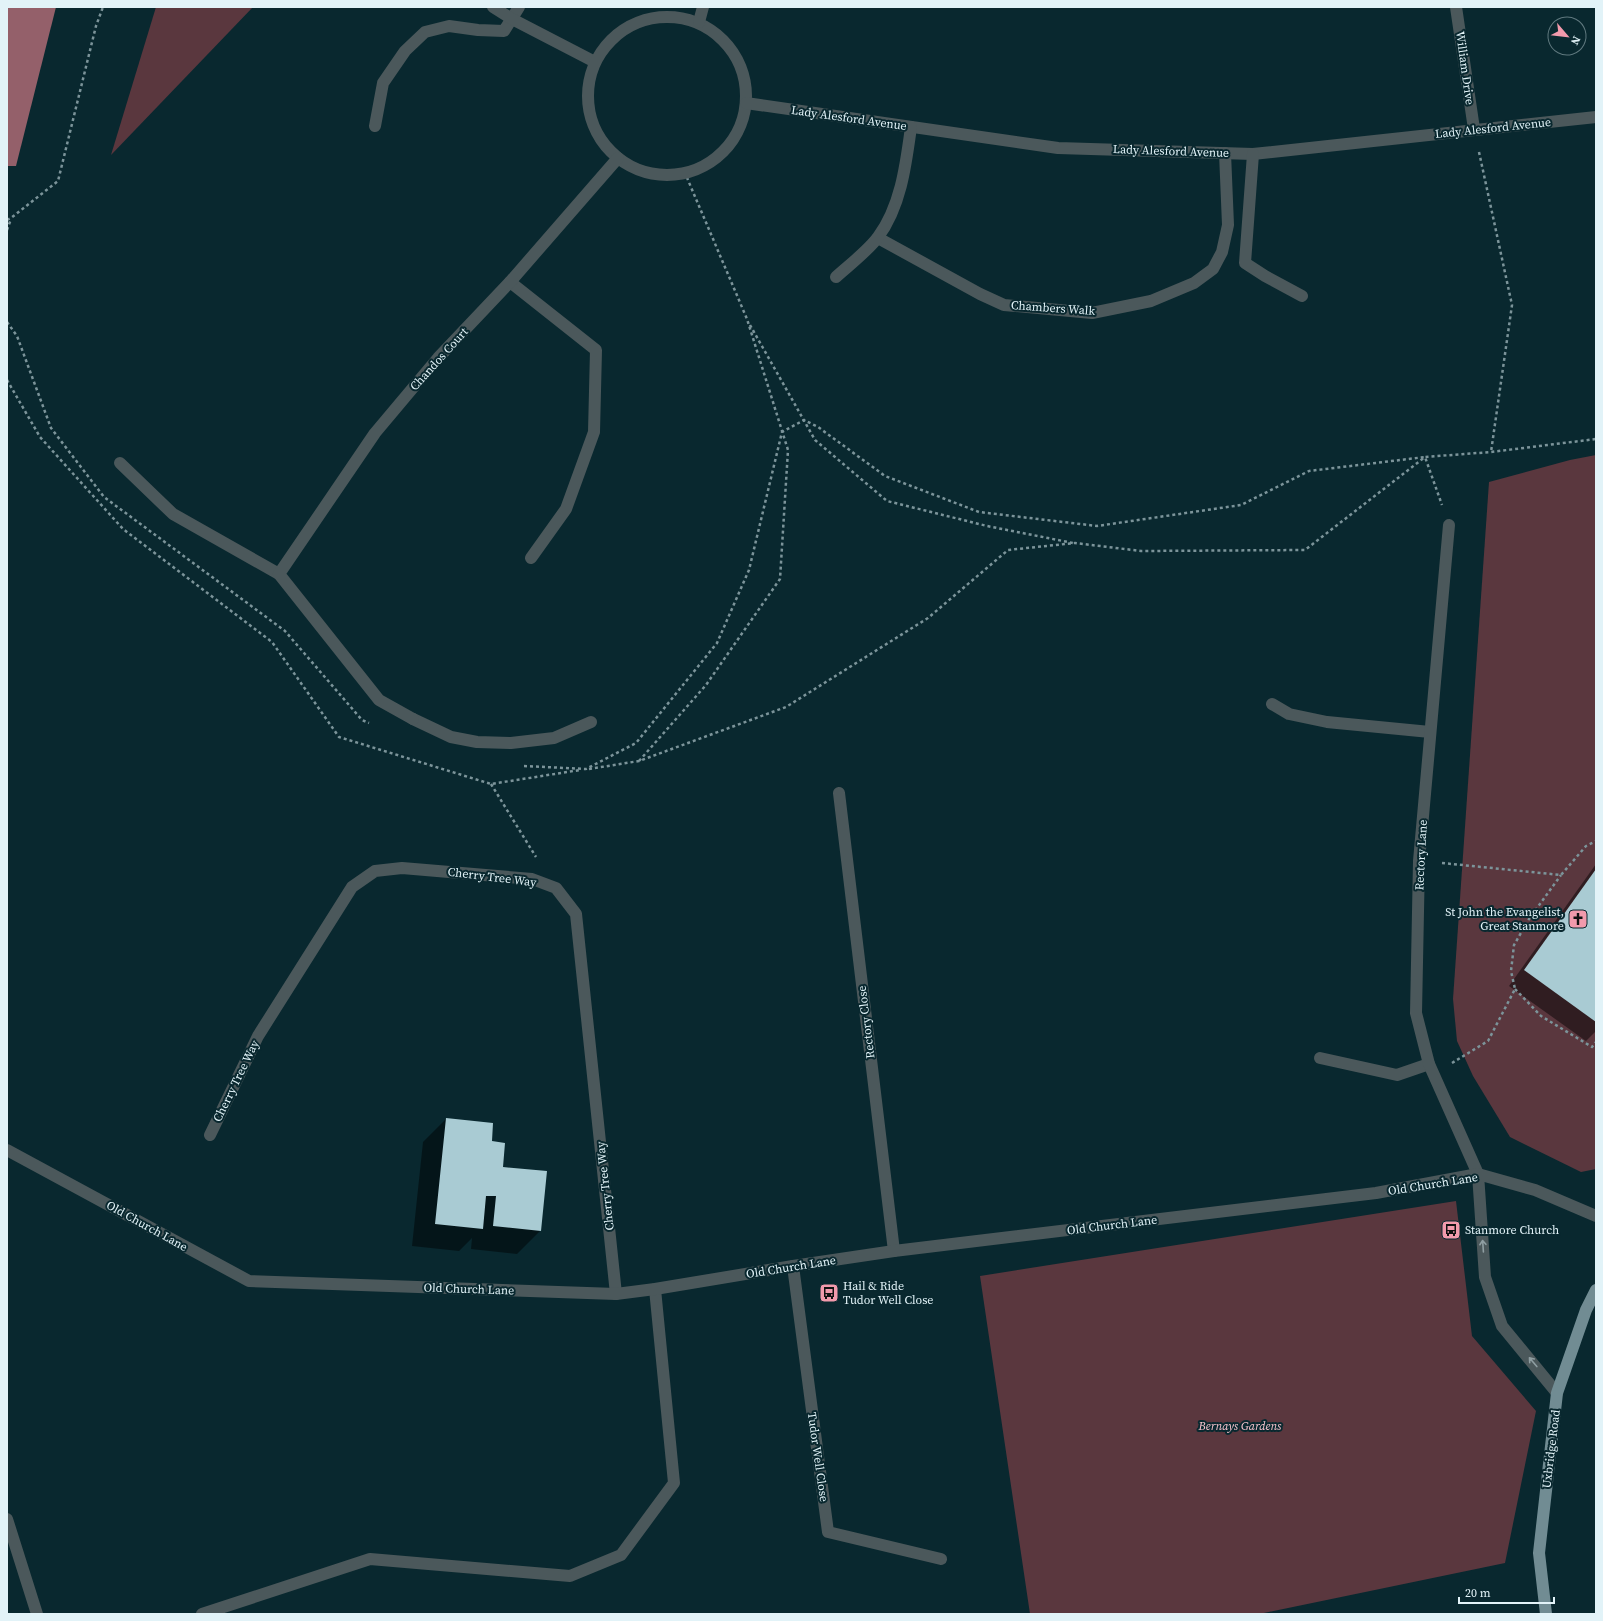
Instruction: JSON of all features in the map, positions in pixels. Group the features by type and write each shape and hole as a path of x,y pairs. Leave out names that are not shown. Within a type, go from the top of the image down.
{"main road":[{"name":"Uxbridge Road","path":"1546,1614 1539,1553 1558,1393 1586,1310 1596,1290"}],"street":[{"path":"493,7 512,19 595,62"},
{"path":"375,126 383,84 405,51 424,32 449,26 478,30 504,31 519,7"},
{"path":"699,22 703,7"},
{"name":"William Drive","path":"1456,7 1474,129"},
{"path":"660,16 699,22 722,38 739,60 746,87 746,103 739,130 723,152 700,168 685,173 657,174 631,167 618,158 600,137 589,112 588,84 595,62 611,40 633,23 660,16"},
{"name":"Lady Alesford Avenue","path":"746,103 1058,148 1253,154 1596,117"},
{"path":"836,278 878,238 893,213 905,170 912,127"},
{"name":"Chambers Walk","path":"878,238 980,294 1004,305 1092,313 1151,301 1194,283 1214,269 1222,252 1228,224 1225,153"},
{"path":"1253,154 1245,263 1265,276 1302,296"},
{"name":"Chandos Court","path":"279,574 375,433 438,358 510,282 618,158"},
{"path":"510,282 596,350 594,432 566,508 531,558"},
{"path":"120,464 173,514 279,574 379,700 413,719 450,737 477,742 510,743 554,738 591,722"},
{"name":"Rectory Lane","path":"1449,525 1419,860 1416,1013 1431,1070 1478,1174"},
{"path":"1272,704 1289,714 1327,722 1430,732"},
{"name":"Rectory Close","path":"839,793 894,1251"},
{"name":"Cherry Tree Way","path":"210,1135 258,1036 352,887 375,871 402,868 532,879 556,888 576,914 616,1294"},
{"path":"1320,1058 1397,1075 1431,1070"},
{"name":"Old Church Lane","path":"7,1150 249,1282 616,1294 894,1251 1376,1193 1478,1174 1535,1190 1596,1216"},
{"path":"1478,1174 1485,1277 1502,1326 1558,1393"},
{"name":"Tudor Well Close","path":"793,1266 828,1532 941,1559"},
{"path":"202,1614 370,1559 570,1576 621,1555 674,1483 655,1289"},
{"path":"7,1519 37,1614"}],"path":[{"path":"7,220 58,181 96,26 103,7"},
{"path":"1474,129 1512,305 1491,452"},
{"path":"639,761 706,685 780,580 788,450 747,319 685,173"},
{"path":"7,230 11,218"},
{"path":"747,319 815,440 887,501 986,526 1075,543 1141,551 1305,550 1425,457"},
{"path":"7,322 17,336 51,428 104,497 285,631 362,720 376,726"},
{"path":"7,380 40,437 123,529 272,642 339,737 491,784 639,761 786,707 928,618 1008,550 1075,543"},
{"path":"804,420 818,427 885,476 979,512 1097,526 1241,504 1308,471 1425,457 1491,452 1596,439"},
{"path":"520,766 586,769 636,743 717,643 749,570 782,432 804,420"},
{"path":"1425,457 1449,525"},
{"path":"491,784 556,888"},
{"path":"1596,841 1586,846 1561,875 1529,919 1514,945 1511,971 1515,989 1541,1016 1592,1047 1596,1042"},
{"path":"1419,860 1561,875"},
{"path":"1431,1070 1488,1041 1515,989"}],"green space":[{"path":"156,7 253,7 111,155"},
{"path":"1596,455 1596,1169 1581,1172 1510,1137 1473,1076 1457,1041 1453,999 1489,482 1570,460"},
{"name":"Bernays Gardens","path":"1456,1201 1472,1336 1536,1411 1505,1563 1259,1614 1030,1614 980,1276"}],"shaded area":[{"path":"7,7 56,7 16,166 7,166"}],"building":[{"name":"St John the Evangelist, Great Stanmore","path":"1596,869 1596,1022 1524,970"},
{"path":"446,1118 493,1123 492,1141 505,1143 503,1167 547,1171 541,1231 493,1226 496,1196 486,1196 483,1229 435,1224"}],"place":[{"name":"St John the Evangelist, Great Stanmore","path":"1578,919"},
{"name":"Stanmore Church","path":"1451,1230"},
{"name":"Hail & Ride Tudor Well Close","path":"829,1293"}]}
